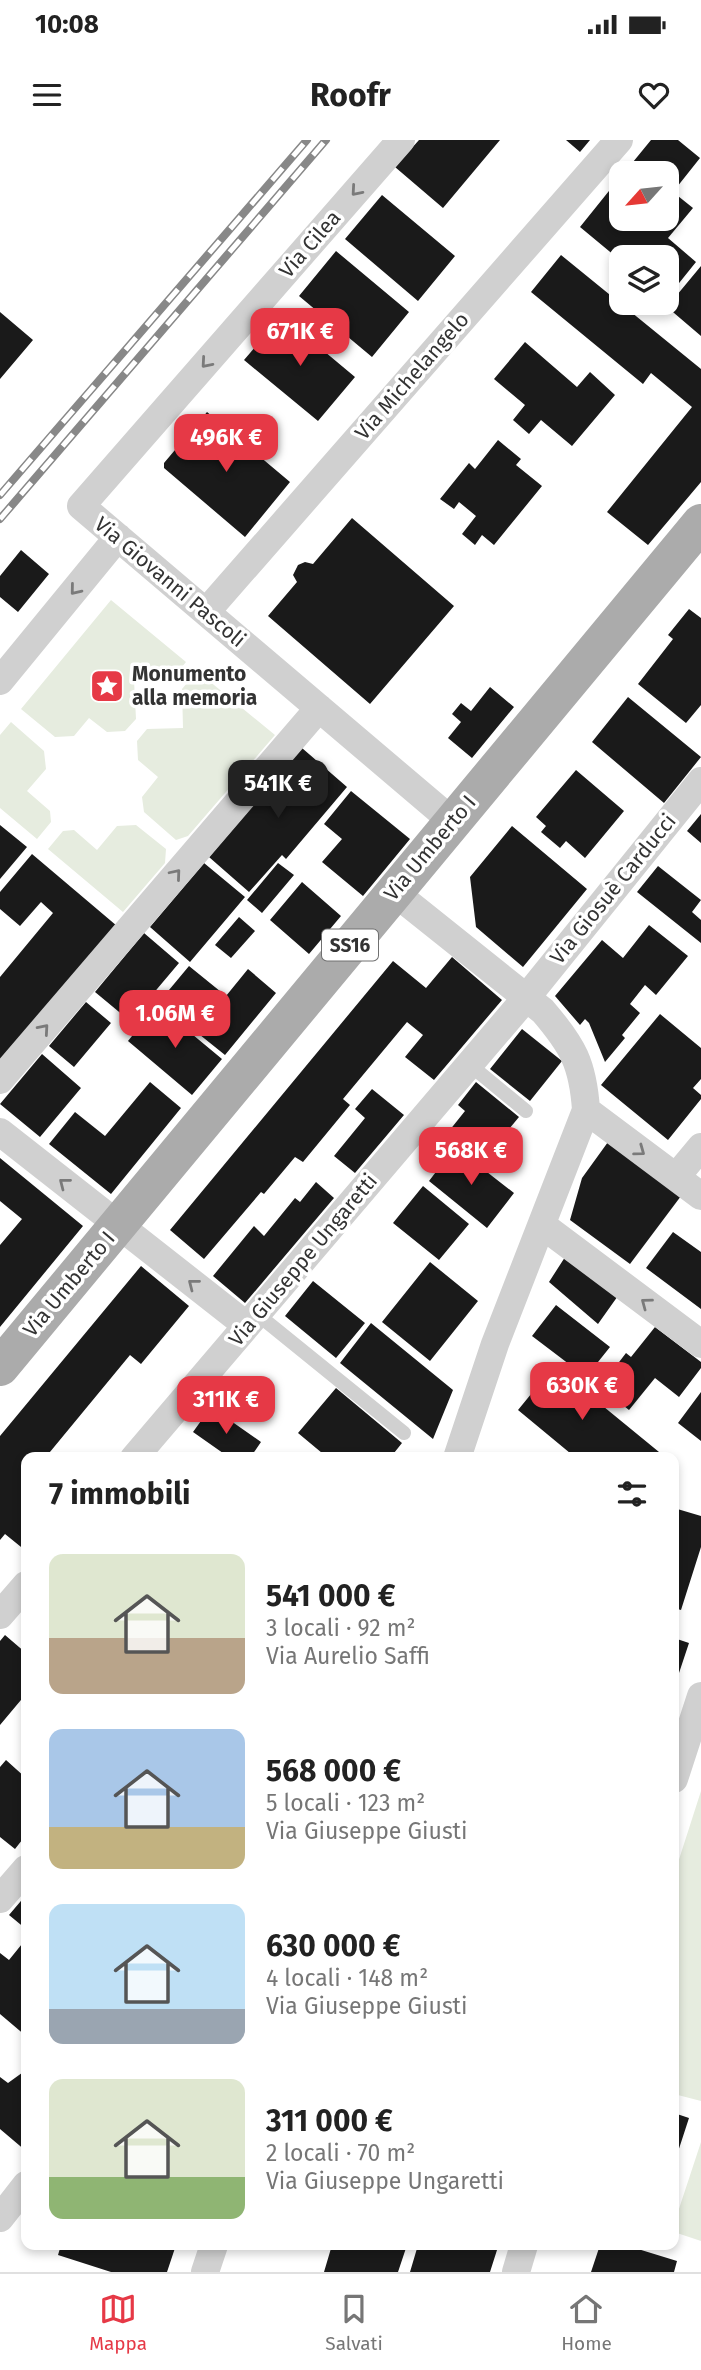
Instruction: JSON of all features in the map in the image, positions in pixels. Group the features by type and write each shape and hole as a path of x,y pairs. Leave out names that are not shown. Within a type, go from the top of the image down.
{"main road":[{"name":"Via Umberto I","path":"0,1367 701,523"}],"street":[{"name":"Via Cilea","path":"81,506 401,140"},
{"name":"Via Michelangelo","path":"206,612 619,140"},
{"name":"Via Giovanni Pascoli","path":"81,506 452,821"},
{"path":"0,681 118,537"},
{"path":"0,1080 319,708"},
{"name":"Via Giosuè Carducci","path":"526,998 701,781"},
{"path":"394,892 543,1011 562,1033 575,1055 584,1080 586,1111 495,1344 459,1452"},
{"name":"Via Giuseppe Ungaretti","path":"139,1452 526,998"},
{"path":"586,1111 701,1196"},
{"path":"0,1132 117,1226 251,1320"},
{"path":"676,1177 701,1147"},
{"path":"542,1225 701,1344"},
{"path":"0,1615 21,1591"},
{"path":"679,1759 701,1696"},
{"path":"0,1899 21,1875"},
{"path":"0,2218 21,2191"},
{"path":"205,2272 212,2250"},
{"path":"516,2272 523,2250"}],"lane":[{"path":"469,1064 526,1111"},
{"path":"251,1320 404,1433"}],"shaded area":[{"path":"111,600 186,662 172,679 134,680 136,719 125,731 107,732 89,718 74,736 55,737 21,709"},
{"path":"197,671 275,735 188,836 176,840 144,812 142,797 158,777 138,760 137,741 147,729 183,728 182,689"},
{"path":"11,722 44,751 46,769 27,791 50,811 51,822 37,839 0,808 0,735"},
{"path":"136,825 166,849 165,863 123,912 48,849 63,831 74,830 97,850 117,826"},
{"path":"701,1791 701,2101 679,2095 679,1859"},
{"path":"701,2142 701,2241 679,2234 679,2209"}],"building":[{"path":"419,140 500,140 443,208 395,167"},
{"path":"566,140 590,140 580,152"},
{"path":"651,140 678,140 700,158 679,184 679,161 634,161"},
{"path":"609,191 609,231 674,231 668,238 676,245 609,245 609,251 580,227"},
{"path":"382,195 455,256 418,301 345,239"},
{"path":"679,197 693,208 679,225"},
{"path":"679,247 696,262 679,283"},
{"path":"336,251 409,312 372,357 299,296"},
{"path":"561,255 609,294 609,315 635,315 701,369 701,482 648,545 607,512 692,407 651,373 643,384 531,292"},
{"path":"701,266 701,336 676,315 679,315 679,293"},
{"path":"0,312 33,340 0,379"},
{"path":"282,316 355,377 318,421 244,360"},
{"path":"525,342 577,387 590,372 615,395 572,446 541,420 529,434 513,420 525,405 494,379"},
{"path":"207,412 290,482 245,537 164,468 164,463"},
{"path":"498,440 521,459 516,465 542,486 494,545 482,535 475,545 462,534 476,516 459,502 454,509 440,499 469,463 475,469"},
{"path":"352,518 454,606 370,704 268,616 297,582 293,575 298,565 305,562 313,564"},
{"path":"21,550 49,574 18,612 0,597 0,576"},
{"path":"689,609 701,618 701,705 686,723 638,684 673,639 668,635"},
{"path":"490,687 514,707 472,758 448,738 461,722 452,714 461,703 471,711"},
{"path":"628,697 701,757 664,803 592,742"},
{"path":"302,748 347,787 286,859 282,855 249,892 209,857"},
{"path":"576,770 624,811 585,858 566,841 560,848 541,832 546,826 536,817"},
{"path":"351,791 410,839 363,896 322,862 342,839 324,824"},
{"path":"701,814 701,843 687,831"},
{"path":"0,825 27,847 0,879"},
{"path":"512,826 587,889 523,967 476,927 470,877"},
{"path":"32,854 117,926 0,1066 0,977 53,913 41,902 20,926 0,909 0,892"},
{"path":"204,863 245,897 190,962 150,927"},
{"path":"278,863 294,875 262,913 247,900"},
{"path":"658,866 701,900 692,912 701,920 701,943 637,892"},
{"path":"302,882 341,916 309,954 270,920"},
{"path":"239,917 255,931 231,958 215,945"},
{"path":"649,925 688,956 656,995 645,985 630,1004 640,1013 622,1035 625,1038 605,1062 589,1023 585,1019 580,1025 555,996 602,940 623,958"},
{"path":"144,933 179,963 130,1021 95,992"},
{"path":"452,957 502,1000 434,1080 405,1057 423,1035 407,1022 343,1099 350,1105 303,1162 295,1157 204,1259 170,1230 393,961 426,988"},
{"path":"189,966 226,996 248,969 276,993 225,1055 159,1002"},
{"path":"86,1002 111,1023 74,1067 49,1046"},
{"path":"157,1005 222,1059 192,1095 128,1041"},
{"path":"660,1014 701,1048 701,1079 693,1088 701,1095 701,1099 668,1140 601,1085"},
{"path":"522,1029 562,1061 530,1101 490,1069"},
{"path":"42,1054 81,1088 40,1137 0,1104"},
{"path":"150,1082 181,1108 111,1194 49,1144 75,1112 105,1136"},
{"path":"476,1082 519,1117 484,1159 449,1131 465,1111 458,1105"},
{"path":"372,1089 404,1115 355,1173 334,1156 365,1118 355,1109"},
{"path":"608,1142 681,1196 630,1264 570,1220 582,1178"},
{"path":"455,1147 514,1193 487,1228 429,1181"},
{"path":"0,1158 83,1226 0,1327 0,1245 22,1219 0,1201"},
{"path":"316,1182 334,1198 245,1303 213,1276 254,1226 264,1236 295,1198 300,1202"},
{"path":"423,1186 469,1224 439,1260 393,1223"},
{"path":"673,1232 701,1252 701,1309 646,1268"},
{"path":"567,1254 620,1293 598,1324 549,1282"},
{"path":"430,1262 478,1301 430,1361 382,1322"},
{"path":"141,1266 189,1306 141,1364 130,1355 50,1452 21,1452 21,1547 5,1534 0,1540 0,1436"},
{"path":"313,1281 365,1323 336,1358 285,1316"},
{"path":"556,1305 610,1347 586,1377 532,1336"},
{"path":"371,1323 453,1390 433,1439 340,1363"},
{"path":"655,1327 701,1362 701,1368 679,1397 655,1378 629,1410 600,1387 626,1353 631,1357"},
{"path":"554,1366 659,1452 569,1452 518,1410"},
{"path":"336,1388 402,1443 395,1452 321,1452 298,1433"},
{"path":"701,1392 701,1441 678,1423"},
{"path":"211,1407 261,1442 254,1452 221,1452 193,1432"},
{"path":"679,1509 701,1516 701,1547 681,1610"},
{"path":"5,1635 21,1649 21,1700 0,1725 0,1641"},
{"path":"679,1640 689,1643 679,1673"},
{"path":"6,1760 21,1774 21,1841 15,1849 0,1837 0,1767"},
{"path":"21,1901 21,1925 9,1915"},
{"path":"21,1945 21,2032 0,2014 0,1953 9,1960"},
{"path":"21,2074 21,2147 0,2129 0,2077 8,2083"},
{"path":"679,2115 689,2118 679,2149"},
{"path":"60,2250 174,2250 167,2272 111,2272 58,2255"},
{"path":"331,2250 405,2250 398,2272 324,2272"},
{"path":"417,2250 497,2250 490,2272 410,2272"},
{"path":"598,2250 641,2250 677,2261 674,2272 591,2272"}],"railway":[{"path":"0,495 307,140"},
{"path":"0,519 326,140"}],"place":[{"name":"Monumento alla memoria","path":"107,686"}]}
